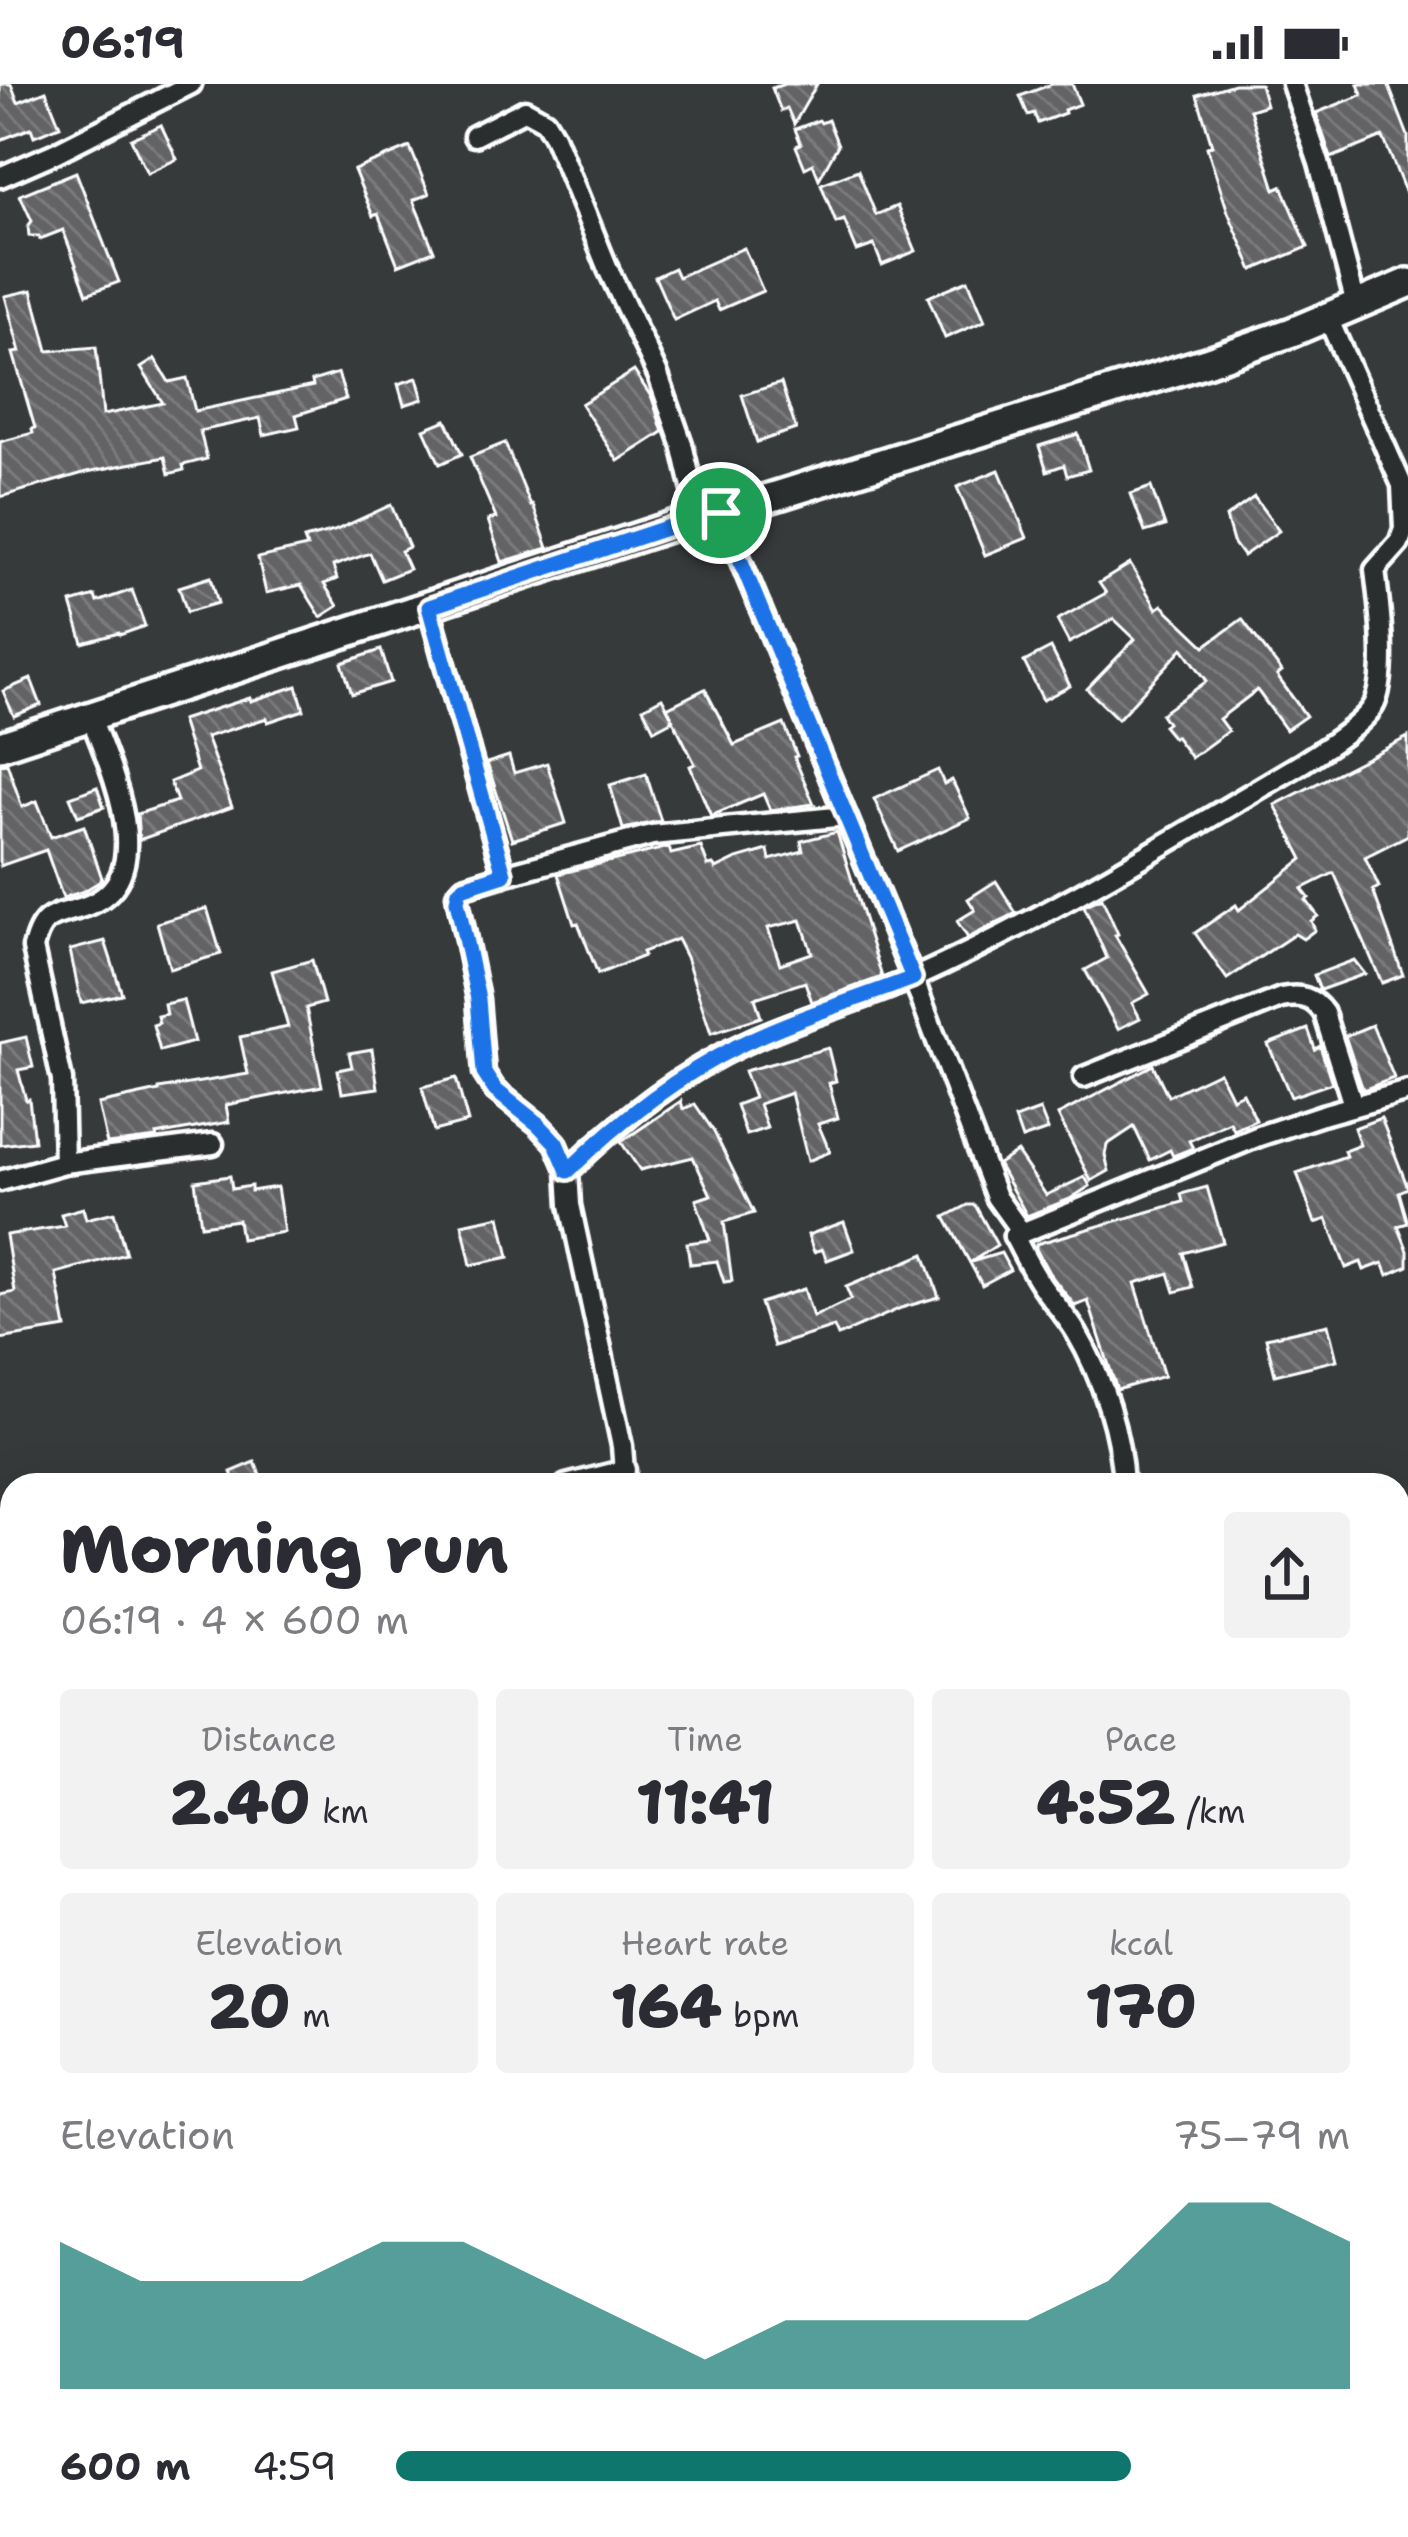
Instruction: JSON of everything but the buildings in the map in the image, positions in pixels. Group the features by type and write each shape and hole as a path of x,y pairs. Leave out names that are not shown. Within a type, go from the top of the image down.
{"street":[{"path":"0,177 190,84"},
{"path":"1292,84 1356,304"},
{"path":"474,136 525,110 545,121 554,136 658,375 710,515 846,816 996,1197 1018,1229 1014,1236"},
{"path":"0,746 710,515 1206,362 1408,283"},
{"path":"568,1171 632,1112 707,1062 789,1024 913,978 1014,928 1339,740 1374,705 1382,666 1375,571 1399,543 1405,504 1396,465 1328,316"},
{"path":"429,607 504,874"},
{"path":"64,1163 62,1080 34,948 38,927 52,915 90,905 112,890 125,866 128,845 116,783 90,715"},
{"path":"624,1473 570,1205 568,1171 556,1143 495,1090 484,1073 478,999 457,895 464,887 504,874 652,835 846,816"},
{"path":"1084,1077 1281,998 1306,997 1324,1013 1352,1106"},
{"path":"1014,1236 1259,1136 1408,1091"},
{"path":"0,1181 64,1163 213,1144"},
{"path":"1014,1236 1030,1269 1068,1319 1088,1356 1110,1413 1122,1473"}],"route":[{"path":"721,513 913,978 789,1024 707,1062 632,1112 568,1171 556,1143 495,1090 484,1073 478,999 457,901 464,887 504,874 429,607 721,513"}]}
